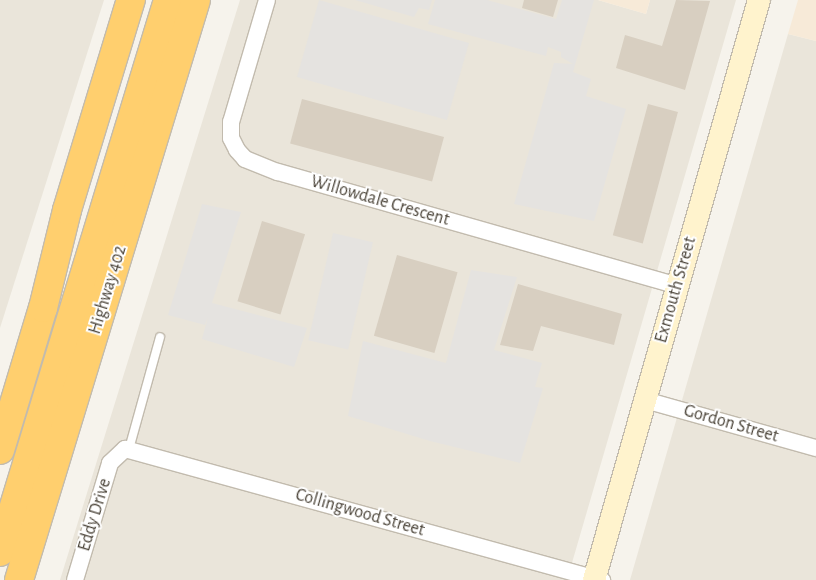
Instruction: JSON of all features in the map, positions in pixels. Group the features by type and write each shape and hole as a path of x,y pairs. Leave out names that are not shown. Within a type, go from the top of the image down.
{"highway":[{"path":"0,396 67,210 131,0"},
{"path":"0,501 152,0"},
{"path":"0,552 168,0"},
{"name":"Highway 402","path":"19,580 196,0"},
{"path":"34,580 111,324 152,146"},
{"path":"0,450 43,308 67,210"}],"main road":[{"name":"Exmouth Street","path":"597,579 645,400 759,0"}],"street":[{"name":"Willowdale Crescent","path":"266,0 231,122 231,138 245,159 278,172 678,286"},
{"name":"Gordon Street","path":"645,400 816,448"},
{"name":"Collingwood Street","path":"124,451 597,579"},
{"name":"Eddy Drive","path":"75,580 110,463 124,451"}],"lane":[{"path":"124,451 160,337"}],"shaded area":[{"path":"0,0 104,0 0,328"},
{"path":"240,0 598,0 646,14 650,0 736,0 567,580 60,580"},
{"path":"319,0 469,43 447,120 297,77"},
{"path":"355,0 432,0 429,10 419,8 414,17"},
{"path":"435,0 487,0 556,19 562,0 594,0 573,72 591,79 586,96 626,109 594,221 514,204 554,63 573,64 561,57 561,52 548,47 546,56 428,24"},
{"path":"598,0 650,0 646,14"},
{"path":"798,0 816,0 816,41 788,34"},
{"path":"788,34 816,41 816,580 630,580"},
{"path":"202,204 241,212 212,303 307,328 294,367 202,339 208,317 205,325 168,315"},
{"path":"333,233 373,242 348,349 308,340"},
{"path":"471,270 517,277 494,350 542,363 535,387 543,388 520,463 430,441 348,416 363,341 446,363"}],"building":[{"path":"524,0 558,0 553,17 522,8"},
{"path":"676,0 710,1 685,90 616,68 625,35 662,46"},
{"path":"302,99 444,137 432,181 290,143"},
{"path":"648,104 678,112 643,243 613,235"},
{"path":"262,221 305,234 280,314 237,301"},
{"path":"397,255 458,272 434,353 374,336"},
{"path":"518,284 622,314 614,345 541,326 533,351 500,345"}]}
